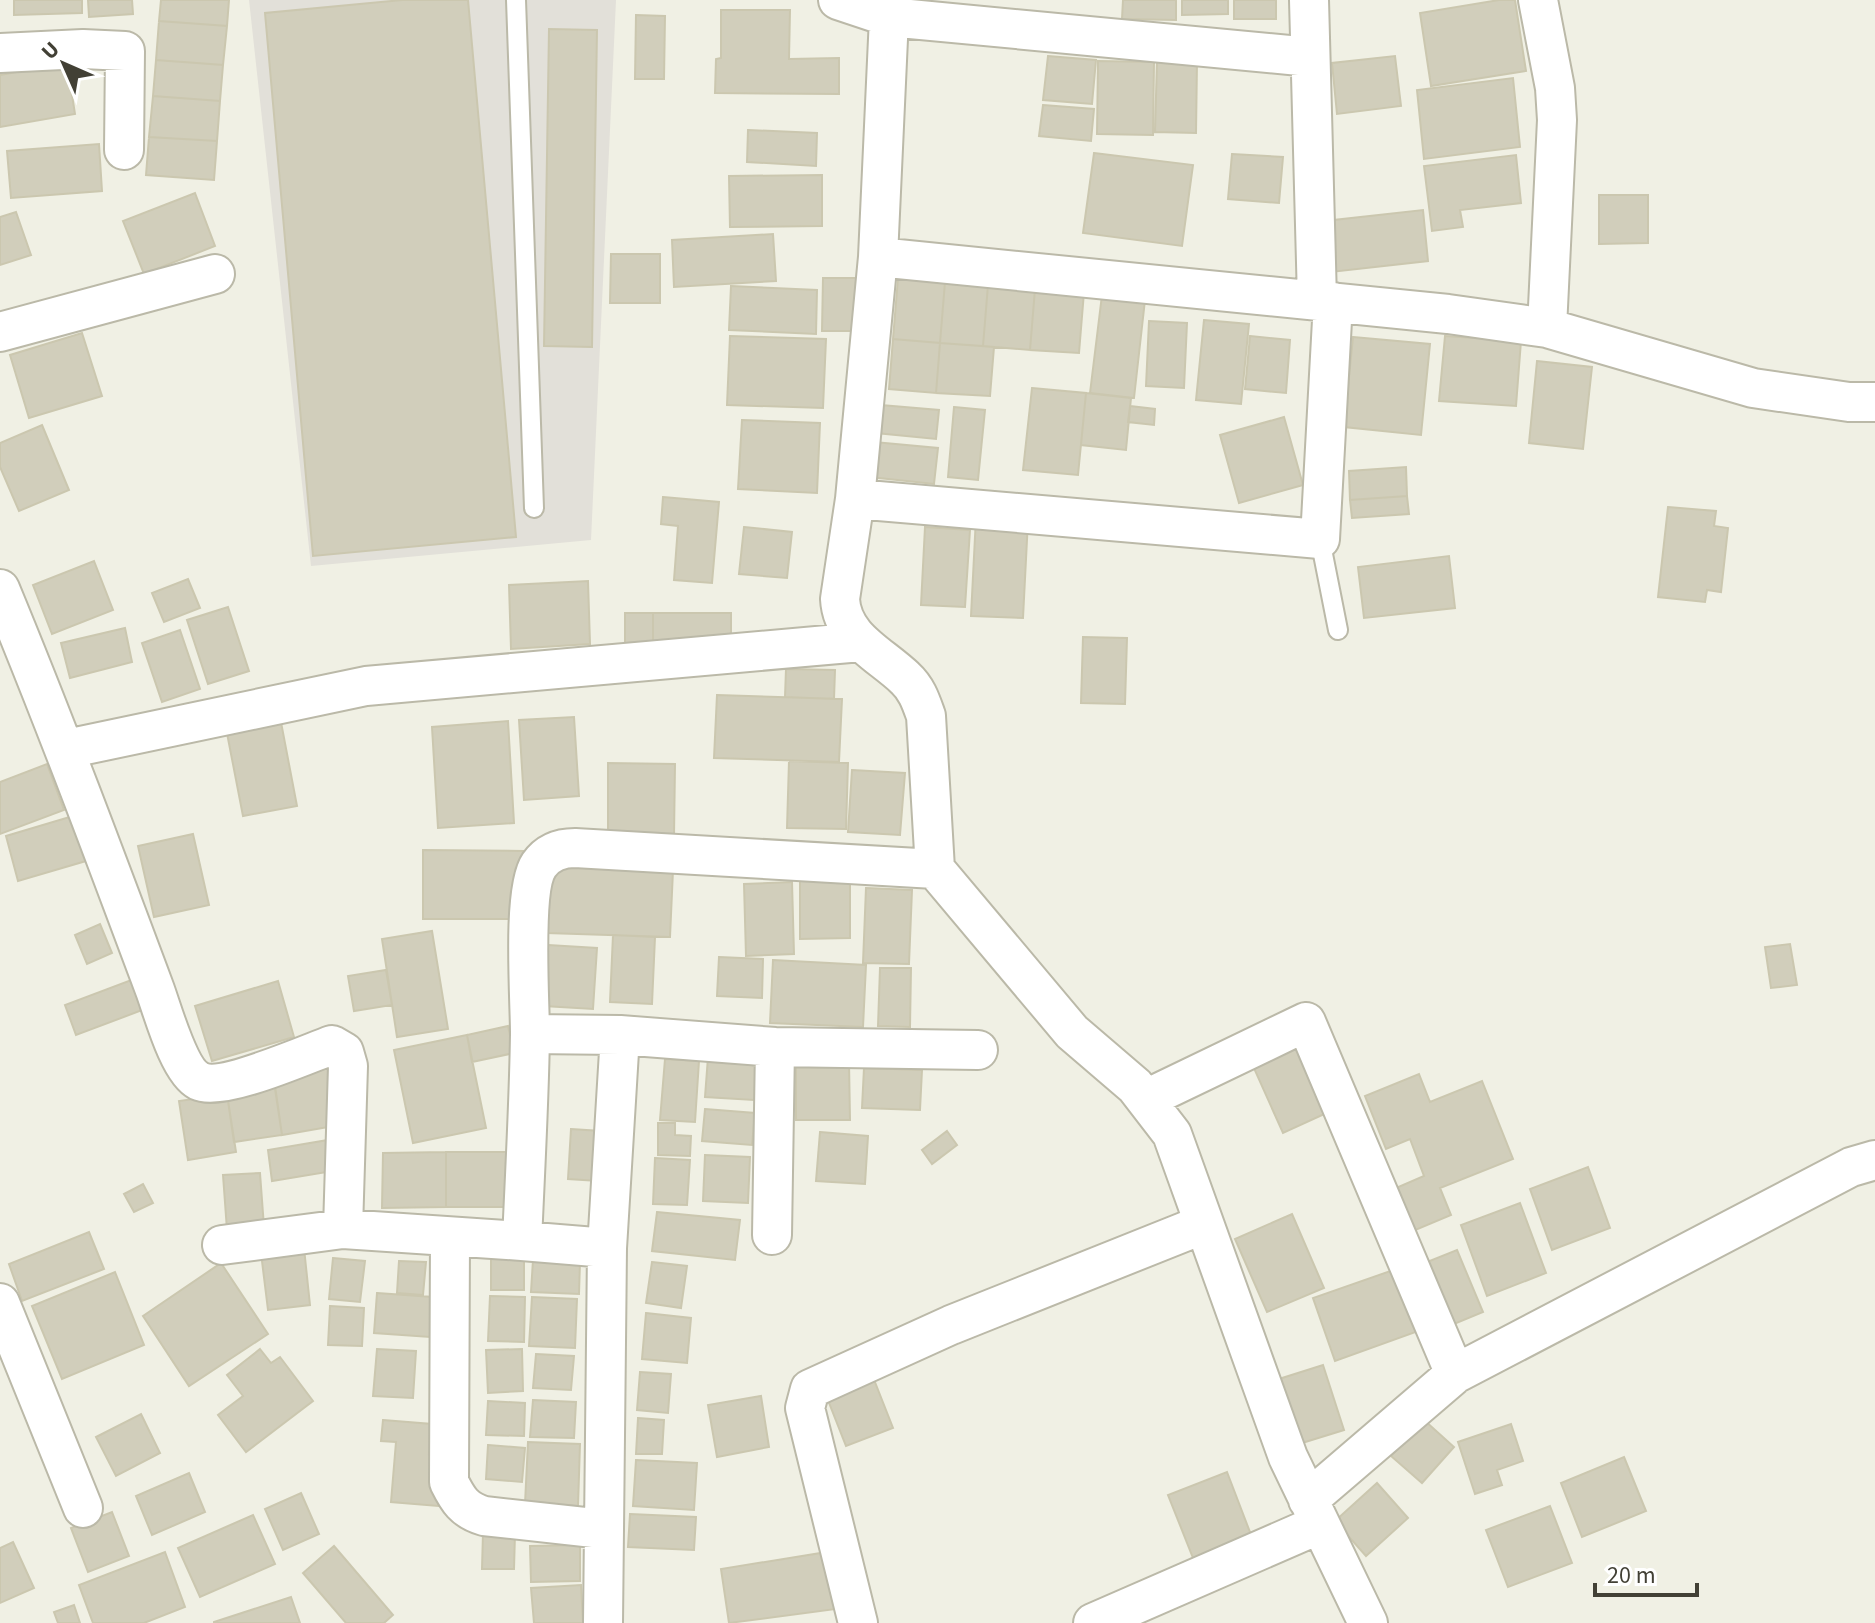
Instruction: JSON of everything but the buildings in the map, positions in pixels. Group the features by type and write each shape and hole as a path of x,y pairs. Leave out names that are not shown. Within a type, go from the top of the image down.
{"street":[{"path":"838,0 889,17 1310,57"},
{"path":"855,499 1320,539 1325,301 1309,0"},
{"path":"1538,0 1555,88 1558,151 1547,328"},
{"path":"889,17 878,257 855,499 840,599 845,621 861,642 907,679 918,694 926,716 935,869 1072,1032 1135,1086 1172,1134 1288,1457 1368,1623"},
{"path":"0,53 83,49 125,51 124,150"},
{"path":"878,257 1448,314 1547,328 1753,388 1849,402 1875,402"},
{"path":"0,332 215,274"},
{"path":"0,589 66,749 167,1022 189,1073 198,1081 209,1084 263,1072 332,1045 344,1052 348,1066 343,1229"},
{"path":"66,749 366,686 861,642"},
{"path":"522,1241 530,1034 529,935 533,879 539,865 561,848 935,869"},
{"path":"1146,1099 1306,1022 1455,1374"},
{"path":"530,1034 620,1035 775,1047 978,1050"},
{"path":"603,1623 607,1248 620,1035"},
{"path":"772,1235 775,1047"},
{"path":"1093,1623 1314,1512 1455,1374 1851,1167 1875,1160"},
{"path":"858,1623 805,1408 810,1389 951,1325 1204,1224"},
{"path":"222,1245 343,1229 607,1248"},
{"path":"450,1237 449,1482 458,1500 468,1512 484,1516 603,1529"},
{"path":"0,1303 83,1508"}],"lane":[{"path":"516,0 534,508"},
{"path":"1320,539 1338,630"}],"shaded area":[{"path":"249,0 616,0 591,540 311,566"}]}
